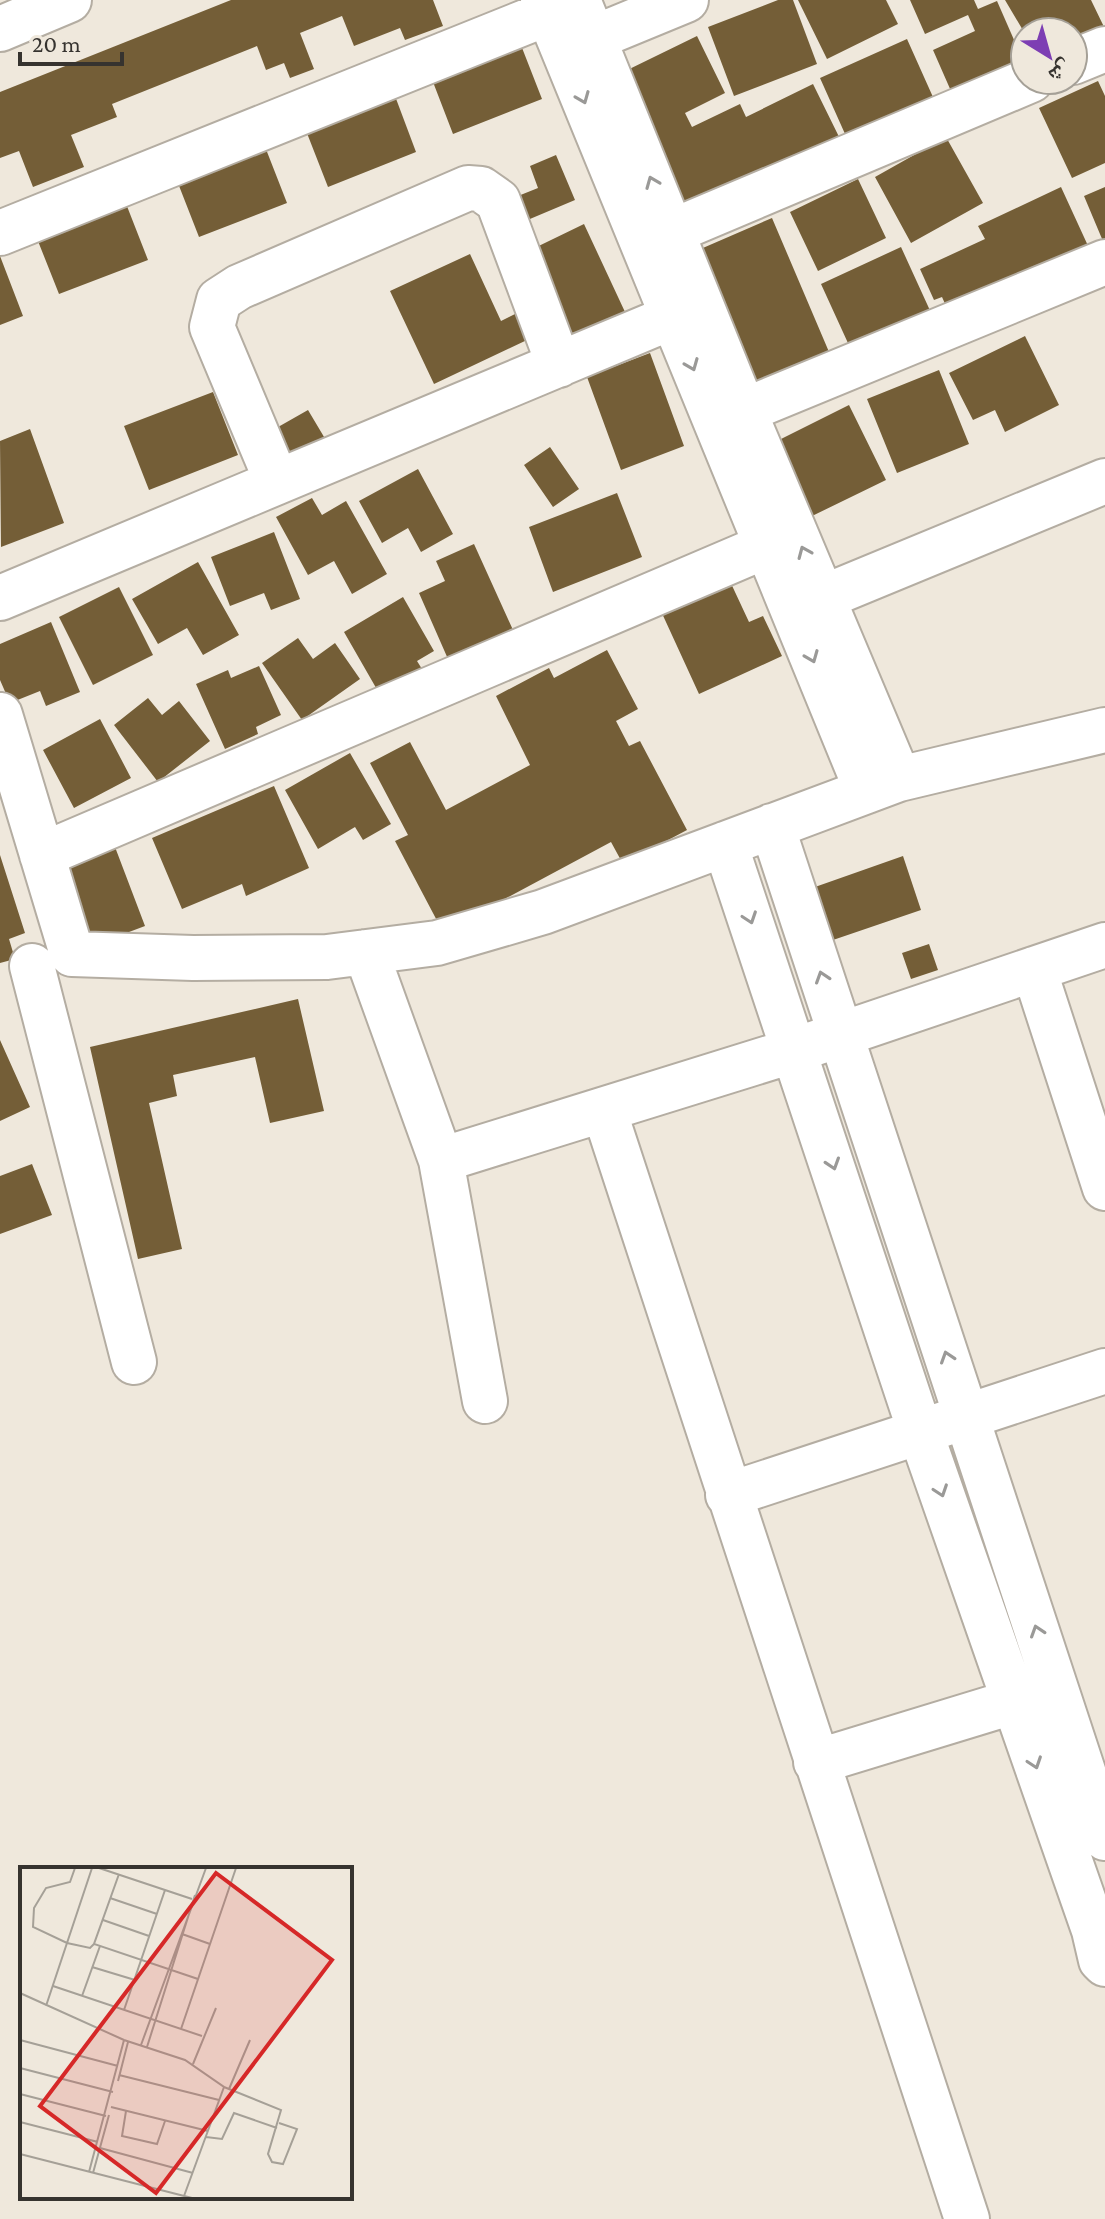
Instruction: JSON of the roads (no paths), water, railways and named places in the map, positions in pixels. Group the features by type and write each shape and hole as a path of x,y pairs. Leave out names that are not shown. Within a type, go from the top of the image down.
{"street":[{"path":"0,29 69,0"},
{"path":"0,233 565,20 686,0"},
{"path":"565,20 883,785"},
{"path":"657,238 1009,89"},
{"path":"277,482 212,327 219,300 239,287 468,188 481,189 498,201 559,365"},
{"path":"657,238 672,317 730,417 766,546 808,604"},
{"path":"730,417 1105,262"},
{"path":"0,598 672,317"},
{"path":"808,604 1105,481"},
{"path":"42,855 766,546"},
{"path":"0,715 42,855 35,965 134,1362"},
{"path":"35,965 193,958 327,957 437,943 543,912 883,785 1105,730"},
{"path":"772,826 1105,1838"},
{"path":"725,844 920,1431 1104,1961"},
{"path":"441,1160 795,1050 1105,945"},
{"path":"366,952 441,1160 485,1401"},
{"path":"1034,969 1105,1188"},
{"path":"604,1110 967,2219"},
{"path":"728,1495 1105,1371"},
{"path":"816,1762 1014,1700 1056,1690"}]}
